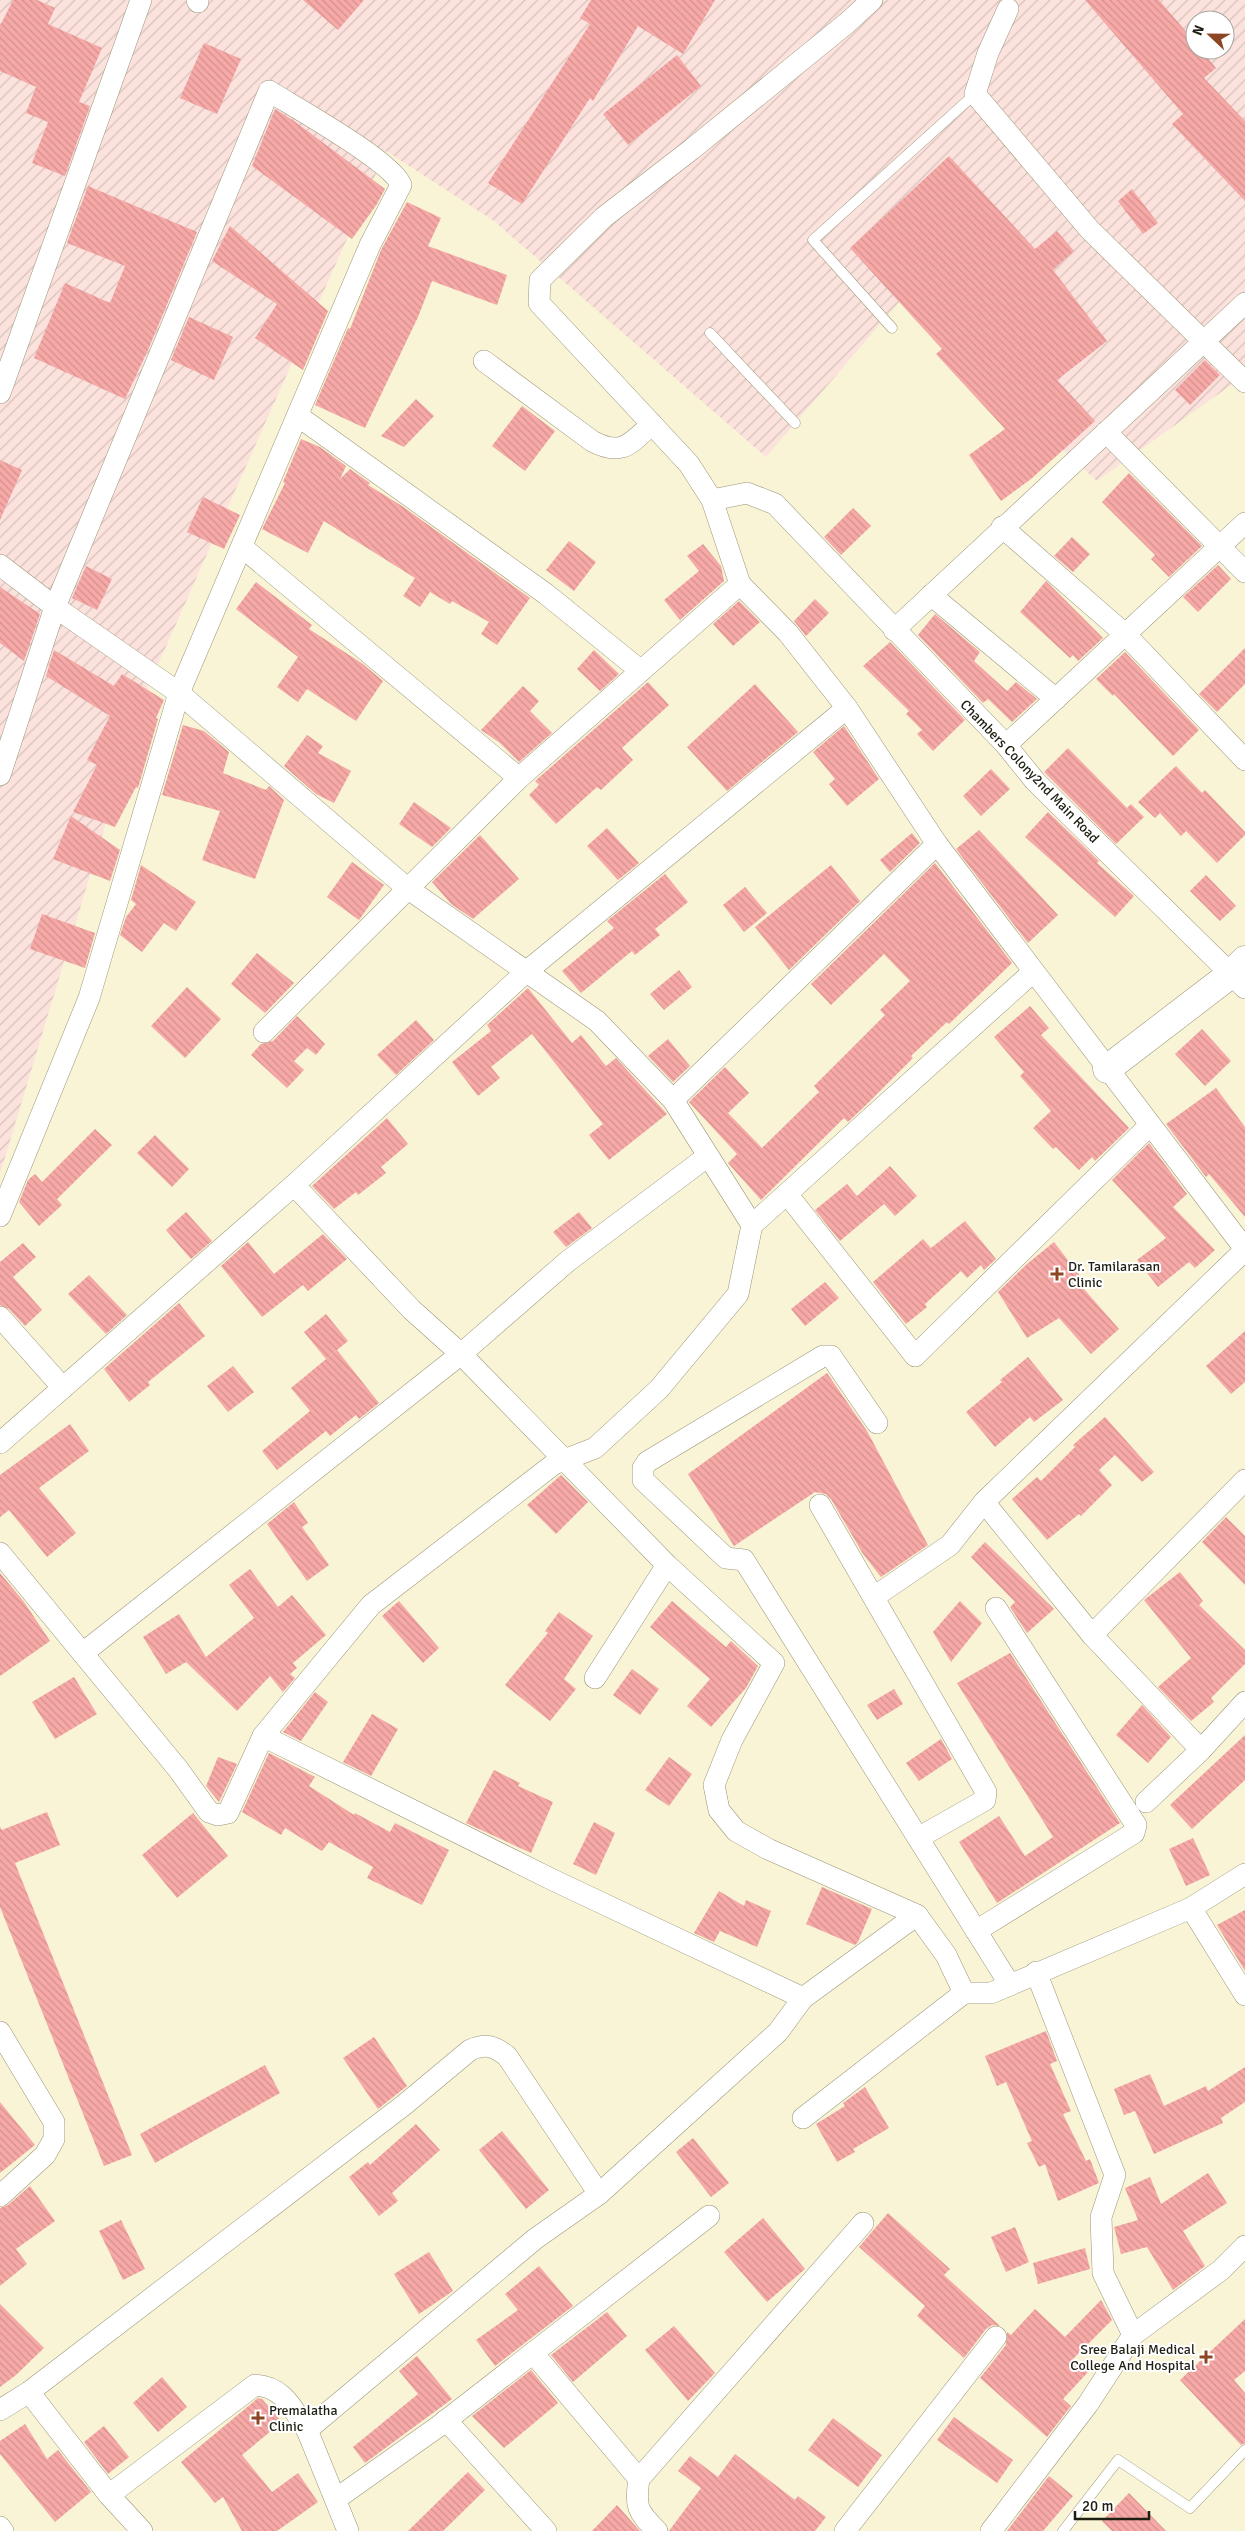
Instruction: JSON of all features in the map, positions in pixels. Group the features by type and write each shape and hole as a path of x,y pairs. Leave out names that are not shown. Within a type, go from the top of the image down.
{"street":[{"path":"0,393 141,0"},
{"path":"872,0 848,23 692,149 604,216 540,280 538,297 544,309 689,464 712,500 740,584 788,632 846,708 937,844 1245,1250 984,1502 950,1545 874,1597"},
{"path":"1007,3 975,94 1090,230 1245,382"},
{"path":"0,774 55,607 269,91 375,158 391,170 401,185 370,245 179,692 89,998 0,1216"},
{"path":"894,630 1002,527 1245,303"},
{"path":"484,360 592,442 604,448 618,449 627,446 652,424"},
{"path":"298,416 444,523 546,594 641,671"},
{"path":"1106,432 1245,572"},
{"name":"Chambers Colony2nd Main Road","path":"712,500 747,493 774,504 1006,745 1036,781 1240,974"},
{"path":"1006,745 1245,523"},
{"path":"1002,527 1126,635 1245,760"},
{"path":"242,548 519,778"},
{"path":"0,565 55,607 179,692 407,888 597,1021 673,1100 752,1226"},
{"path":"264,1032 519,778 740,584"},
{"path":"931,595 1056,699"},
{"path":"0,1443 294,1185 527,971 846,708"},
{"path":"673,1100 937,844"},
{"path":"0,1553 178,1769 209,1812 218,1815 228,1813 263,1736 371,1605 554,1464 595,1448 659,1389 738,1294 752,1226 1033,972"},
{"path":"1106,1068 1240,974"},
{"path":"787,1194 915,1356 1150,1125"},
{"path":"83,1653 461,1354 568,1261 708,1156"},
{"path":"294,1185 412,1310 461,1354 667,1565 774,1663 732,1740 714,1785 719,1810 736,1831 768,1849 917,1915 946,1955 964,1993"},
{"path":"0,1317 63,1388"},
{"path":"877,1423 832,1356 823,1356 647,1462 643,1468 643,1480 726,1558 744,1560 1010,1985"},
{"path":"1092,1635 1245,1480"},
{"path":"984,1502 1092,1635 1202,1750"},
{"path":"820,1505 986,1792 985,1800 918,1838"},
{"path":"595,1678 667,1565"},
{"path":"976,1931 1134,1833 1136,1825 996,1608"},
{"path":"1146,1802 1202,1750 1245,1702"},
{"path":"263,1736 553,1880 803,1998"},
{"path":"803,2118 964,1993 991,1994 1036,1972 1190,1908 1245,1874"},
{"path":"1190,1908 1245,1995"},
{"path":"307,2430 535,2239 598,2194 778,2032 803,1998 917,1915"},
{"path":"1036,1972 1115,2175 1101,2217 1103,2273 1133,2335"},
{"path":"0,2032 54,2122 54,2139 45,2156 0,2196"},
{"path":"0,2410 29,2392 234,2237 404,2105 470,2050 482,2045 496,2048 507,2056 598,2194"},
{"path":"336,2500 446,2420 710,2216"},
{"path":"658,2531 639,2511 636,2501 638,2479 863,2223"},
{"path":"992,2531 1088,2404 1133,2335 1221,2270 1245,2246"},
{"path":"845,2531 996,2337"},
{"path":"533,2353 638,2479"},
{"path":"109,2495 255,2385 271,2387 282,2395 307,2430 348,2531"},
{"path":"29,2392 109,2495 142,2531"},
{"path":"446,2420 546,2531"},
{"path":"0,2527 3,2531"}],"lane":[{"path":"892,328 813,240 975,94"},
{"path":"710,333 795,423"},
{"path":"1064,2531 1118,2460 1190,2508 1245,2450"}],"shaded area":[{"path":"0,0 1245,0 1245,375 1097,481 900,301 766,457 494,221 386,151 144,696 0,1174"}],"building":[{"path":"13,0 37,0 55,8 48,24 102,48 79,102 90,106 65,176 32,163 48,122 26,113 36,87 0,71 0,26"},
{"path":"303,0 364,0 338,30"},
{"path":"591,0 715,0 683,54 638,26 593,101 590,98 522,204 488,183 590,24 580,18"},
{"path":"1085,0 1159,0 1185,30 1185,60 1209,60 1216,68 1204,78 1245,121 1245,201 1172,124 1183,114"},
{"path":"204,43 241,59 217,114 180,98"},
{"path":"677,55 701,86 628,145 603,114"},
{"path":"275,109 385,189 377,204 352,239 252,166"},
{"path":"949,156 1035,249 1057,231 1074,251 1053,270 1107,341 1057,380 1095,421 1031,479 1001,501 969,455 1005,429 936,354 942,349 850,248"},
{"path":"88,186 197,232 148,350 125,399 34,358 65,283 110,303 125,266 67,243"},
{"path":"1132,189 1158,223 1143,234 1118,201"},
{"path":"407,202 441,218 428,246 507,275 497,305 432,281 418,317 365,428 315,405 348,328 350,329 381,250"},
{"path":"230,226 328,311 303,370 255,338 277,304 212,261"},
{"path":"189,317 233,337 214,380 171,360"},
{"path":"1205,360 1220,375 1190,405 1175,390"},
{"path":"416,399 434,416 404,447 381,436"},
{"path":"522,406 555,431 525,471 492,446"},
{"path":"301,439 320,447 346,466 340,479 350,469 370,483 368,485 402,506 530,598 497,645 481,634 489,622 452,601 450,604 430,592 420,607 403,596 415,578 324,521 308,553 262,529 285,483 283,482"},
{"path":"0,460 22,470 0,520"},
{"path":"1129,473 1202,546 1169,577 1151,559 1155,555 1102,502"},
{"path":"203,497 240,515 224,549 187,532"},
{"path":"853,508 871,526 841,555 824,537"},
{"path":"1072,537 1090,554 1073,572 1054,556"},
{"path":"569,541 596,562 574,591 546,570"},
{"path":"703,544 721,566 724,581 680,620 664,600 699,571 687,556"},
{"path":"1218,565 1231,579 1198,612 1183,597"},
{"path":"86,566 112,579 97,610 72,598"},
{"path":"1046,581 1103,638 1078,661 1073,655 1070,658 1020,612"},
{"path":"256,582 312,625 309,629 363,664 383,681 356,721 307,689 298,702 277,687 298,657 236,609"},
{"path":"0,587 40,614 24,661 0,643"},
{"path":"815,599 829,613 806,636 794,621"},
{"path":"739,601 760,622 733,646 713,624"},
{"path":"935,614 980,652 974,661 1007,691 1016,682 1037,699 1012,722 988,699 983,703 918,635"},
{"path":"890,642 965,720 933,751 917,734 922,730 906,714 909,711 863,666"},
{"path":"1245,648 1245,684 1217,712 1199,694"},
{"path":"54,650 114,686 122,674 164,700 156,718 158,719 138,788 136,787 115,827 73,812 97,765 87,760 110,716 46,676"},
{"path":"594,650 619,674 600,691 577,669"},
{"path":"1125,652 1199,730 1173,756 1114,694 1113,696 1096,679"},
{"path":"648,682 669,705 622,748 633,760 601,790 597,787 556,824 529,795 539,785 535,781"},
{"path":"755,684 798,732 727,791 687,747"},
{"path":"523,686 539,701 530,711 552,733 519,762 500,743 481,730"},
{"path":"183,725 204,731 229,752 223,773 266,790 269,786 284,800 255,879 202,860 220,811 162,795"},
{"path":"844,726 879,779 847,806 829,784 835,779 813,752"},
{"path":"307,735 323,746 318,753 351,771 334,803 316,794 284,766"},
{"path":"1068,748 1127,808 1131,804 1144,817 1116,844 1044,772"},
{"path":"1176,766 1202,793 1205,790 1245,832 1245,835 1217,863 1186,831 1181,836 1160,813 1155,818 1138,802"},
{"path":"991,769 1010,789 981,816 963,796"},
{"path":"414,802 451,828 432,847 399,824"},
{"path":"1048,812 1099,861 1097,863 1134,896 1115,917 1025,837"},
{"path":"71,816 120,850 110,881 53,859"},
{"path":"607,828 639,863 618,880 587,846"},
{"path":"979,830 1058,915 1028,943 956,849"},
{"path":"912,833 920,843 890,872 880,860"},
{"path":"480,835 519,879 473,919 451,904 432,882"},
{"path":"352,862 384,885 359,920 327,897"},
{"path":"935,863 1012,963 949,1024 947,1022 911,1056 913,1058 864,1107 848,1122 844,1118 761,1200 728,1163 737,1154 689,1102 725,1067 749,1093 728,1113 762,1148 819,1092 814,1086 885,1015 880,1010 910,981 884,954 831,1005 811,984"},
{"path":"141,865 196,902 176,931 164,923 142,952 120,935 126,917 136,904 131,900"},
{"path":"831,865 860,901 789,970 755,927"},
{"path":"665,874 688,902 655,929 660,935 635,955 632,951 581,993 562,971 614,928 607,921"},
{"path":"1206,875 1236,906 1220,921 1190,891"},
{"path":"745,887 767,913 744,932 723,905"},
{"path":"42,914 95,933 85,968 30,949"},
{"path":"257,953 294,983 265,1013 231,984"},
{"path":"679,970 692,987 664,1010 650,994"},
{"path":"187,987 221,1019 185,1058 151,1026"},
{"path":"528,988 572,1043 581,1035 606,1066 616,1058 667,1114 609,1160 589,1135 603,1124 532,1034 491,1067 500,1078 478,1096 452,1062 491,1031 487,1025"},
{"path":"1030,1006 1049,1028 1041,1035 1129,1128 1095,1161 1092,1157 1079,1170 1056,1147 1053,1149 1033,1128 1051,1111 1020,1076 1024,1072 994,1037"},
{"path":"297,1016 325,1044 316,1055 307,1048 294,1061 304,1070 287,1088 251,1055 261,1044 273,1041"},
{"path":"416,1020 434,1040 396,1075 377,1055"},
{"path":"1202,1029 1231,1061 1205,1086 1175,1054"},
{"path":"668,1039 690,1066 673,1082 648,1056"},
{"path":"1216,1088 1245,1127 1245,1217 1209,1174 1206,1177 1166,1124"},
{"path":"387,1118 408,1144 381,1167 386,1173 358,1195 356,1192 334,1209 312,1186"},
{"path":"95,1129 112,1145 57,1199 62,1205 39,1226 19,1202 28,1180 35,1174 42,1182"},
{"path":"155,1135 189,1169 172,1187 137,1153"},
{"path":"1149,1143 1187,1194 1173,1207 1215,1250 1195,1268 1189,1262 1158,1287 1137,1260 1166,1238 1112,1180"},
{"path":"890,1166 917,1196 895,1216 884,1204 840,1241 815,1210 847,1184 857,1196"},
{"path":"186,1212 212,1241 191,1259 166,1230"},
{"path":"579,1212 592,1228 566,1247 553,1232"},
{"path":"965,1221 996,1259 984,1270 981,1265 967,1278 961,1271 925,1304 927,1307 906,1324 873,1282 923,1239 931,1248"},
{"path":"323,1234 347,1259 308,1291 303,1285 262,1317 221,1266 248,1242 274,1274"},
{"path":"1054,1242 1087,1285 1083,1288 1119,1329 1091,1354 1059,1318 1027,1338 998,1292 1027,1264"},
{"path":"23,1243 36,1257 13,1277 42,1310 25,1326 9,1309 0,1305 0,1262"},
{"path":"89,1275 127,1315 106,1334 68,1294"},
{"path":"825,1282 839,1298 805,1326 791,1309"},
{"path":"179,1303 205,1336 148,1382 150,1385 129,1402 104,1369"},
{"path":"326,1314 348,1341 326,1359 304,1332"},
{"path":"1245,1331 1245,1382 1231,1394 1206,1366"},
{"path":"337,1350 379,1403 359,1419 356,1415 330,1436 326,1431 277,1470 262,1451 310,1411 291,1388"},
{"path":"1028,1357 1063,1400 1034,1422 1030,1417 995,1447 966,1412"},
{"path":"233,1366 254,1392 228,1412 207,1386"},
{"path":"827,1373 867,1431 928,1545 881,1577 863,1554 831,1499 826,1494 815,1492 734,1546 688,1474"},
{"path":"1105,1417 1154,1472 1142,1482 1115,1455 1099,1470 1112,1485 1081,1516 1079,1514 1047,1540 1012,1499 1037,1477 1041,1481 1075,1447 1073,1445"},
{"path":"70,1424 89,1451 39,1488 76,1533 47,1557 9,1510 0,1517 0,1475"},
{"path":"561,1475 588,1502 556,1534 527,1505"},
{"path":"294,1502 308,1523 302,1527 329,1565 307,1581 267,1524"},
{"path":"1226,1517 1245,1536 1245,1585 1202,1542"},
{"path":"985,1542 1054,1609 1027,1633 1010,1607 1015,1602 971,1557"},
{"path":"250,1569 278,1607 292,1595 326,1635 293,1663 297,1668 290,1674 295,1678 283,1692 270,1676 237,1711 186,1662 166,1674 143,1637 179,1614 206,1657 254,1618 229,1585"},
{"path":"1180,1572 1203,1601 1199,1605 1245,1650 1245,1664 1211,1698 1214,1702 1191,1721 1158,1687 1191,1658 1144,1600"},
{"path":"0,1573 24,1602 50,1641 0,1676"},
{"path":"399,1601 439,1648 423,1663 382,1616"},
{"path":"672,1601 726,1647 731,1641 758,1666 746,1688 711,1727 687,1706 710,1679 650,1627"},
{"path":"960,1601 982,1623 951,1662 933,1632"},
{"path":"559,1612 593,1636 564,1679 576,1689 550,1721 505,1685 548,1633 545,1631"},
{"path":"1010,1653 1120,1823 997,1903 959,1842 999,1816 1025,1856 1053,1837 957,1683"},
{"path":"632,1669 659,1689 640,1715 613,1695"},
{"path":"74,1677 97,1714 55,1739 32,1702"},
{"path":"894,1689 903,1704 877,1720 867,1705"},
{"path":"315,1692 328,1702 301,1741 283,1732"},
{"path":"1142,1705 1171,1737 1148,1763 1116,1735"},
{"path":"372,1714 398,1729 371,1776 343,1762"},
{"path":"1245,1735 1245,1780 1192,1829 1170,1805"},
{"path":"941,1739 952,1759 919,1781 906,1763"},
{"path":"269,1753 315,1777 309,1786 354,1815 355,1813 390,1832 395,1823 449,1850 422,1905 367,1878 373,1867 329,1842 322,1851 285,1828 281,1835 242,1812"},
{"path":"218,1757 237,1764 219,1802 206,1786"},
{"path":"669,1757 692,1774 669,1806 645,1790"},
{"path":"494,1770 520,1783 518,1786 553,1802 531,1853 466,1823"},
{"path":"47,1812 60,1845 15,1863 132,2155 104,2166 0,1907 0,1827 2,1830"},
{"path":"193,1813 228,1856 177,1898 142,1855"},
{"path":"594,1822 615,1833 596,1875 573,1864"},
{"path":"1193,1838 1210,1875 1186,1886 1169,1849"},
{"path":"822,1887 872,1909 855,1945 806,1924"},
{"path":"719,1891 744,1906 746,1900 771,1911 757,1947 720,1931 714,1942 694,1933"},
{"path":"1245,1910 1245,1971 1217,1925"},
{"path":"1046,2031 1057,2061 1050,2064 1071,2111 1063,2114 1086,2161 1090,2159 1099,2183 1058,2201 1045,2164 1039,2167 1027,2143 1032,2141 1006,2082 997,2086 985,2056"},
{"path":"374,2037 407,2086 378,2109 343,2058"},
{"path":"265,2065 280,2093 155,2163 140,2134"},
{"path":"1245,2067 1245,2102 1221,2118 1223,2123 1154,2154 1135,2111 1124,2115 1114,2089 1150,2074 1164,2106 1206,2086 1208,2091"},
{"path":"865,2087 889,2128 853,2149 855,2152 837,2162 816,2124 845,2106 843,2103"},
{"path":"0,2102 35,2145 0,2173"},
{"path":"416,2124 440,2150 392,2193 398,2201 379,2216 349,2177 368,2162 370,2165"},
{"path":"502,2131 549,2190 526,2209 479,2150"},
{"path":"693,2138 729,2183 711,2197 676,2152"},
{"path":"1208,2173 1227,2203 1183,2231 1205,2266 1173,2290 1147,2247 1121,2254 1114,2227 1138,2220 1125,2188 1150,2177 1161,2204"},
{"path":"30,2186 55,2221 16,2249 27,2264 0,2286 0,2208 8,2205"},
{"path":"888,2213 950,2269 944,2275 1000,2326 992,2325 986,2329 964,2358 917,2316 925,2306 859,2247"},
{"path":"763,2218 805,2269 767,2302 724,2252"},
{"path":"121,2220 145,2269 123,2280 99,2231"},
{"path":"1015,2227 1029,2262 1006,2272 991,2237"},
{"path":"1085,2248 1090,2269 1038,2284 1033,2263"},
{"path":"429,2252 453,2291 419,2314 394,2274"},
{"path":"539,2266 573,2306 495,2366 476,2340 518,2310 505,2294"},
{"path":"1101,2300 1112,2320 1073,2359 1088,2372 1063,2399 1071,2406 1047,2437 980,2378 1006,2345 1007,2332 1011,2335 1035,2309 1065,2337"},
{"path":"0,2304 44,2348 16,2375 0,2387"},
{"path":"607,2312 627,2336 573,2382 551,2355"},
{"path":"1245,2319 1245,2371 1234,2380 1245,2393 1245,2443 1241,2445 1180,2380"},
{"path":"674,2326 715,2373 688,2401 645,2350"},
{"path":"417,2356 452,2399 365,2463 353,2447 418,2394 399,2371"},
{"path":"531,2370 558,2403 504,2448 472,2416"},
{"path":"162,2377 187,2407 158,2432 133,2403"},
{"path":"258,2398 262,2399 282,2422 242,2455 272,2492 298,2473 318,2502 277,2531 242,2531 223,2497 215,2503 181,2462"},
{"path":"954,2417 1013,2460 997,2483 937,2440"},
{"path":"833,2418 882,2455 858,2487 808,2450"},
{"path":"25,2424 47,2459 58,2450 91,2492 55,2522 0,2454 0,2441"},
{"path":"104,2426 129,2457 108,2474 84,2442"},
{"path":"735,2454 795,2500 798,2496 826,2517 815,2531 669,2531 701,2488 678,2471 690,2456 718,2477"},
{"path":"468,2472 485,2490 443,2531 408,2531"},
{"path":"1049,2476 1073,2496 1043,2531 1007,2531"},
{"path":"1129,2493 1166,2531 1112,2531 1102,2521"},
{"path":"617,2505 640,2531 592,2531"}],"place":[{"name":"Dr. Tamilarasan Clinic","path":"1057,1274"},
{"name":"Sree Balaji Medical College And Hospital","path":"1206,2357"},
{"name":"Premalatha Clinic","path":"258,2418"}]}
